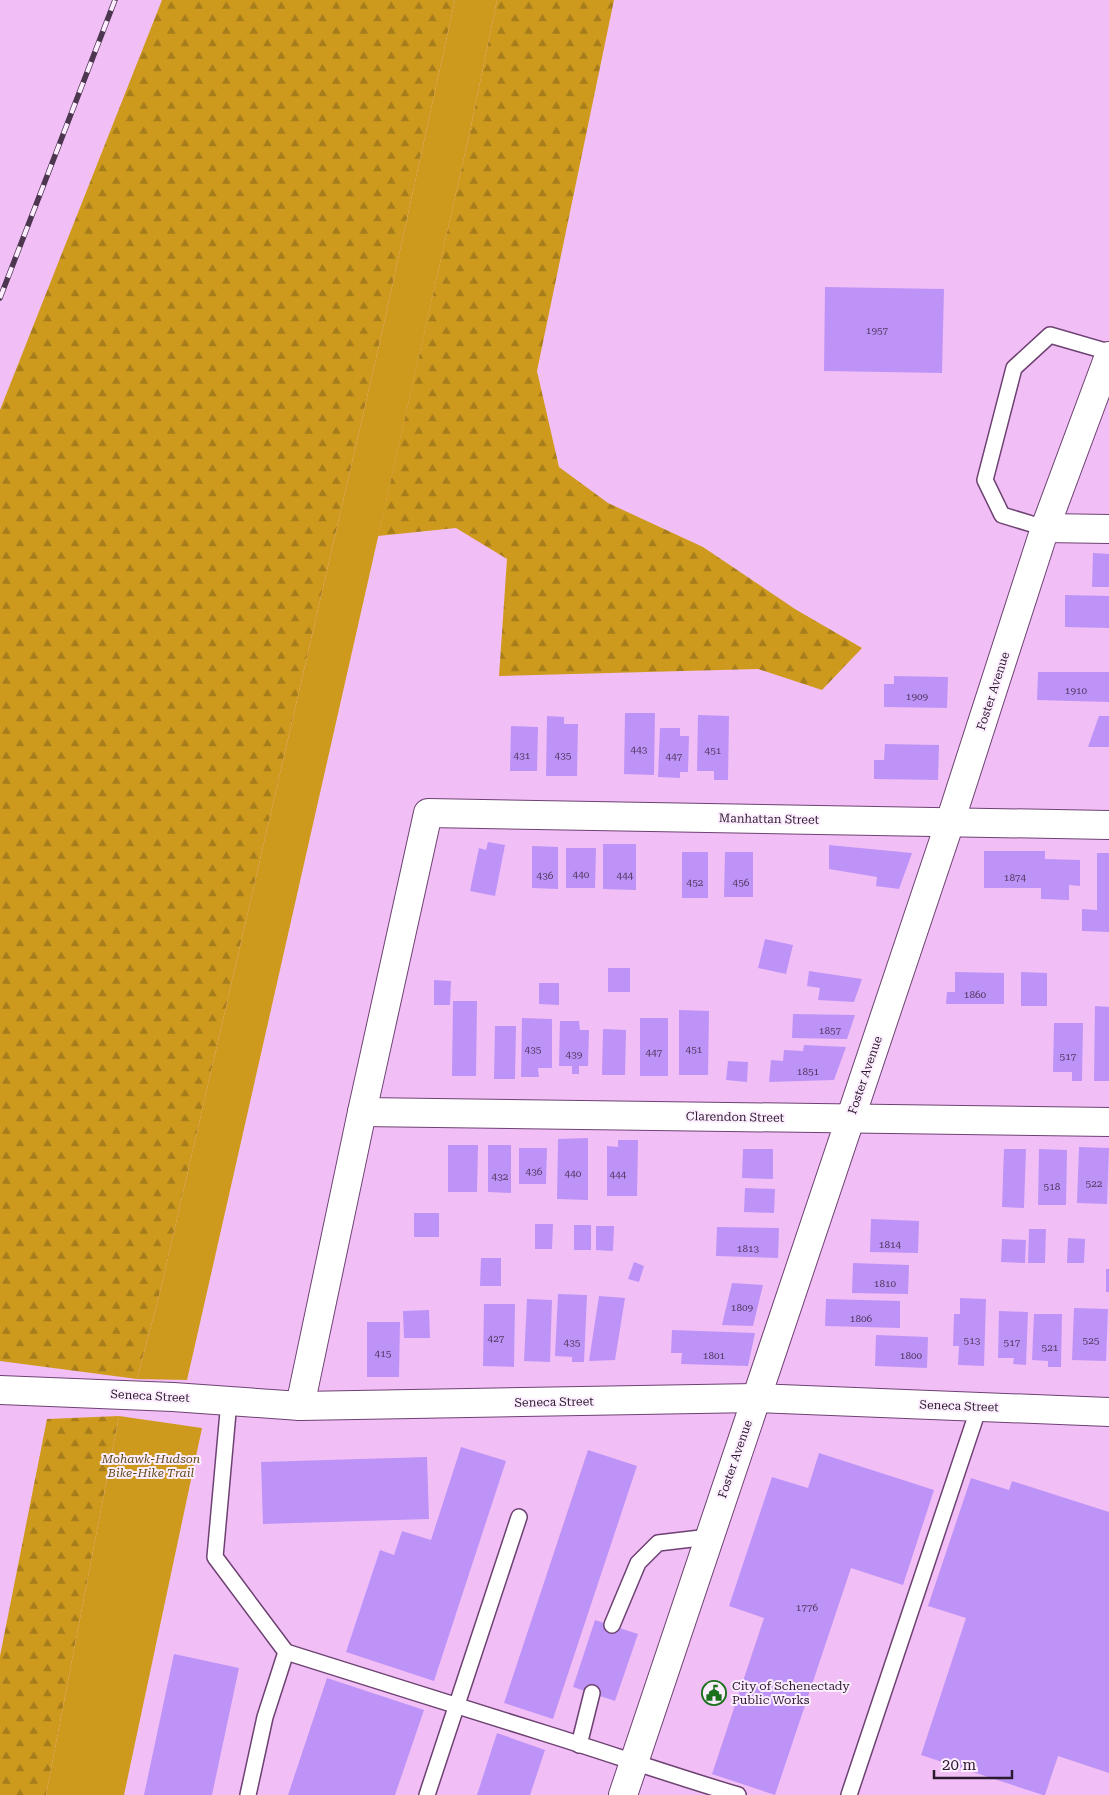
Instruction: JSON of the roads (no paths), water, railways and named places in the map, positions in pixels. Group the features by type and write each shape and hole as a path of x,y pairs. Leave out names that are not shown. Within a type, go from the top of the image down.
{"street":[{"name":"Foster Avenue","path":"623,1795 950,822 1045,528 1109,356"},
{"path":"1045,528 1109,529"},
{"name":"Manhattan Street","path":"362,1112 428,813 1109,825"},
{"path":"300,1406 362,1112"},
{"name":"Clarendon Street","path":"362,1112 1109,1122"},
{"name":"Seneca Street","path":"0,1390 229,1400 300,1406 756,1398 1109,1412"}],"lane":[{"path":"1045,528 1002,515 985,480 1014,368 1050,335 1109,352"},
{"path":"229,1400 214,1557 286,1652 634,1764 738,1795"},
{"path":"849,1795 979,1407"},
{"path":"427,1795 519,1517"},
{"path":"612,1625 638,1563 658,1543 709,1537"},
{"path":"248,1795 265,1717 286,1652"},
{"path":"579,1745 592,1693"}],"railway":[{"path":"0,298 115,0"}],"place":[{"name":"City of Schenectady Public Works","path":"714,1693"}],"park label":[{"name":"Mohawk-Hudson Bike-Hike Trail","path":"151,1466"}]}
